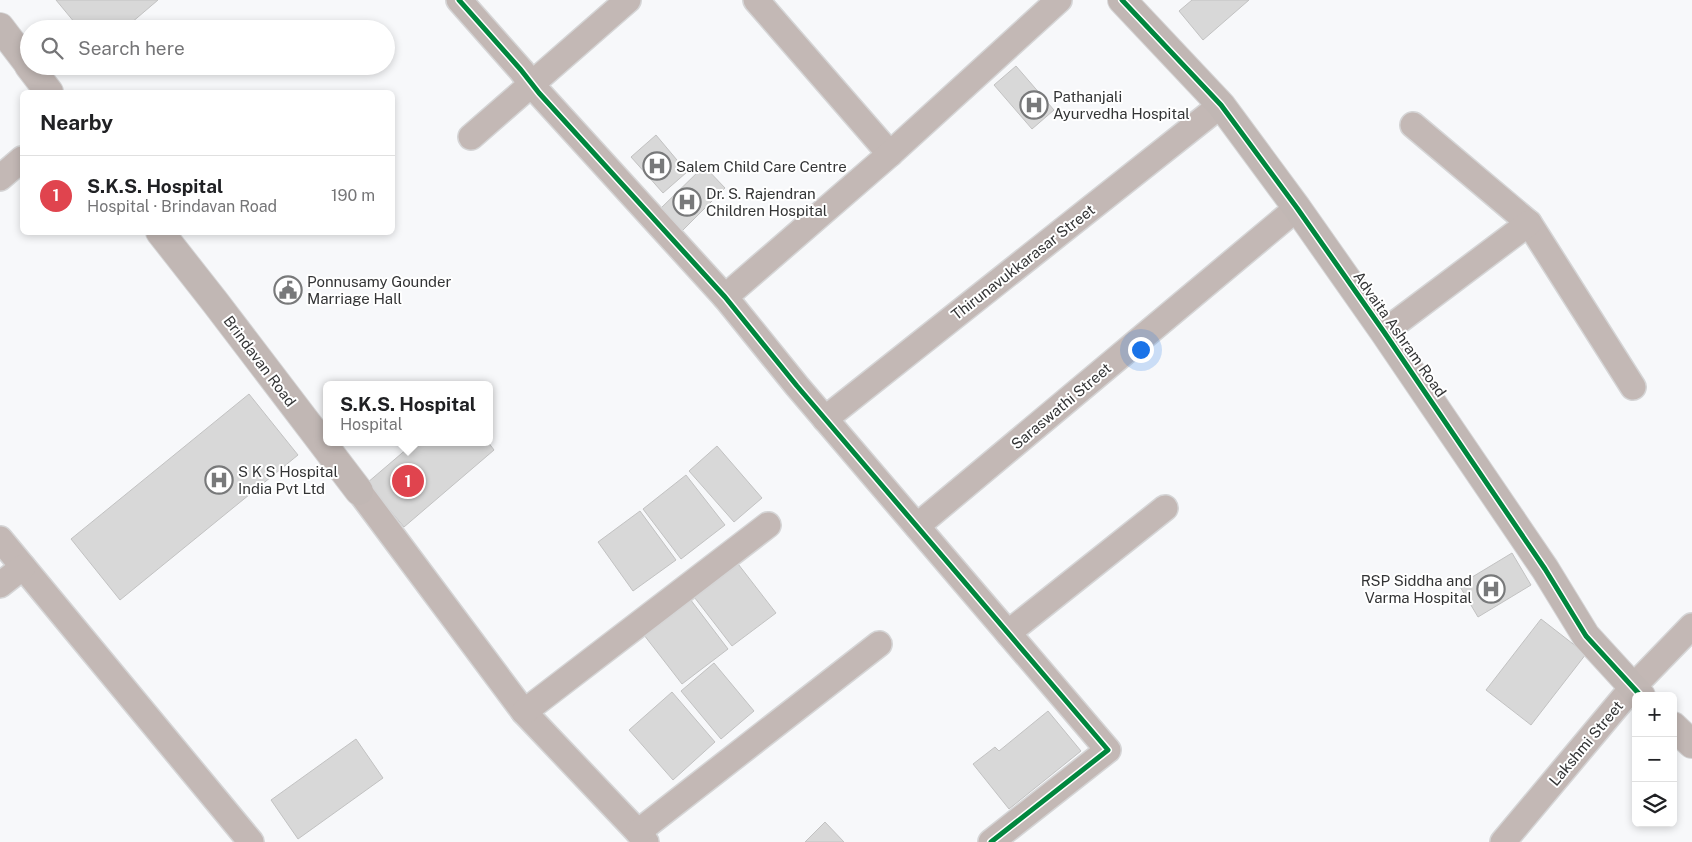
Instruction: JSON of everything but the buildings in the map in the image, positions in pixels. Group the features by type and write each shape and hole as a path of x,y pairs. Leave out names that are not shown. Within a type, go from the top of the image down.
{"street":[{"path":"459,0 725,298 825,419 1108,750 991,842"},
{"path":"471,137 628,0"},
{"path":"756,0 890,154"},
{"path":"725,298 890,154 1059,0"},
{"name":"Advaita Ashram Road","path":"1122,0 1221,105 1297,208 1384,332 1545,569 1586,636 1637,692"},
{"path":"0,28 20,54"},
{"path":"36,75 47,90"},
{"name":"Thirunavukkarasar Street","path":"825,419 1221,105"},
{"path":"1413,125 1529,223 1633,387"},
{"path":"0,178 20,161"},
{"name":"Saraswathi Street","path":"917,526 1297,208"},
{"path":"1384,332 1529,223"},
{"name":"Brindavan Road","path":"162,235 323,444"},
{"name":"Brindavan Road","path":"325,446 359,491"},
{"path":"359,491 524,712 642,837 879,644"},
{"path":"1008,633 1165,508"},
{"path":"524,712 768,525"},
{"path":"0,540 252,842"},
{"path":"0,584 23,567"},
{"name":"Lakshmi Street","path":"1637,692 1692,626"},
{"name":"Lakshmi Street","path":"1503,842 1632,698"},
{"path":"1677,730 1692,744"}],"cycle path":[{"path":"459,0 539,93 725,297 797,386 1108,750 991,842"},
{"path":"1122,0 1221,105 1297,208 1384,332 1545,569 1586,636 1637,692"}],"place":[{"name":"Pathanjali Ayurvedha Hospital","path":"1034,105"},
{"name":"Salem Child Care Centre","path":"657,166"},
{"name":"Dr. S. Rajendran Children Hospital","path":"687,202"},
{"name":"Ponnusamy Gounder Marriage Hall","path":"288,290"},
{"name":"S K S Hospital India Pvt Ltd","path":"219,480"},
{"name":"S.K.S. Hospital","path":"408,481"},
{"name":"RSP Siddha and Varma Hospital","path":"1491,589"}]}
